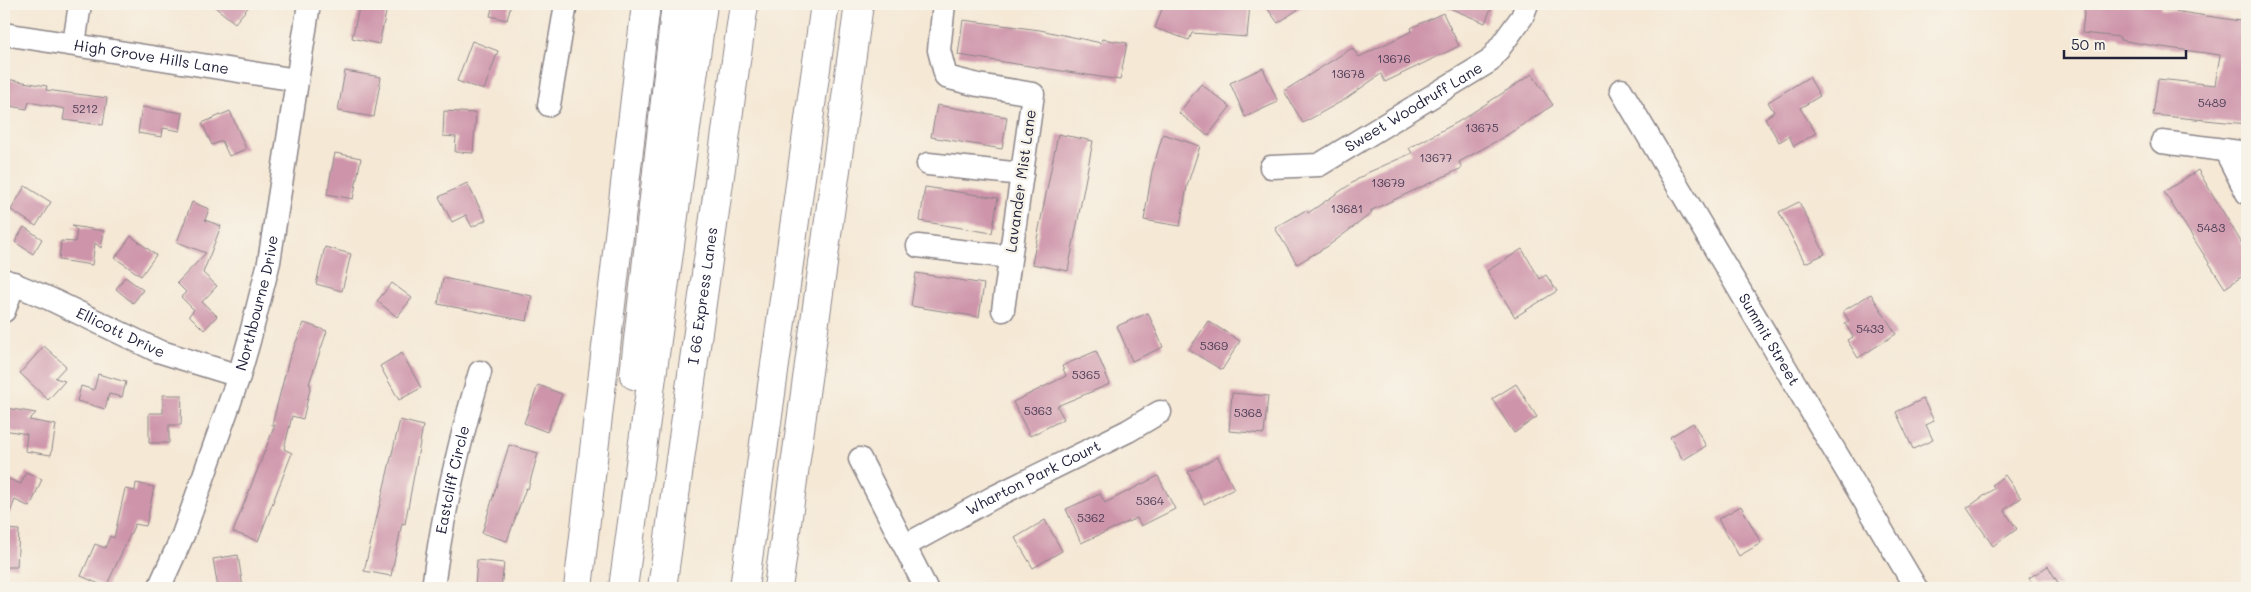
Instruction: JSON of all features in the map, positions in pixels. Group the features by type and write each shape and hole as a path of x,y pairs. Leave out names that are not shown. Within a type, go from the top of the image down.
{"highway":[{"path":"578,588 646,4"},
{"path":"614,588 625,453 676,4"},
{"path":"623,588 703,4"},
{"name":"I 66 Express Lanes","path":"662,588 744,4"},
{"path":"744,588 825,4"},
{"path":"778,588 859,4"}],"street":[{"path":"74,44 80,4"},
{"name":"Northbourne Drive","path":"159,588 183,534 239,376 270,262 309,4"},
{"path":"549,105 566,4"},
{"name":"Lavander Mist Lane","path":"944,4 939,50 946,77 1033,94 1003,310"},
{"name":"Sweet Woodruff Lane","path":"1271,167 1319,165 1490,62 1522,17 1527,4"},
{"name":"High Grove Hills Lane","path":"4,34 298,80"},
{"name":"Summit Street","path":"1621,90 1916,588"},
{"path":"2162,142 2247,153"},
{"path":"2224,150 2247,193"},
{"path":"928,164 1022,174"},
{"path":"918,246 1010,257"},
{"path":"4,311 9,282"},
{"name":"Ellicott Drive","path":"9,282 158,351 239,376"},
{"name":"Eastcliff Circle","path":"433,588 438,552 465,422 480,372"},
{"name":"Wharton Park Court","path":"906,545 996,496 1128,431 1160,412"},
{"path":"860,459 906,545 926,588"}],"building":[{"path":"211,4 251,4 235,23"},
{"path":"360,4 388,4 379,44 352,38"},
{"path":"493,4 511,4 507,20 490,16"},
{"path":"1164,4 1250,4 1247,37 1192,33 1189,40 1155,28"},
{"path":"1264,4 1306,4 1278,23"},
{"path":"1440,4 1493,4 1485,23"},
{"path":"2085,4 2151,4 2161,6 2160,9 2247,22 2247,124 2153,115 2158,79 2215,85 2220,55 2120,40 2120,37 2082,33"},
{"path":"1443,13 1459,46 1385,82 1381,74 1344,100 1303,123 1284,91 1352,48 1359,57 1412,31 1411,28"},
{"path":"963,20 1040,30 1101,43 1102,39 1127,43 1120,80 958,55"},
{"path":"472,41 498,51 484,90 457,81"},
{"path":"1263,68 1278,102 1245,117 1230,83"},
{"path":"345,71 381,77 374,117 338,111"},
{"path":"1532,74 1553,105 1507,135 1459,162 1462,168 1370,211 1372,213 1328,246 1297,264 1275,228 1306,210 1308,213 1367,173 1412,153 1409,148 1458,122"},
{"path":"1809,77 1820,96 1800,108 1816,133 1794,146 1789,136 1779,142 1765,118 1774,112 1768,102"},
{"path":"6,79 47,86 46,90 107,98 103,125 63,120 65,109 29,102 27,109 4,105"},
{"path":"1201,84 1230,107 1208,136 1179,113"},
{"path":"937,105 1007,117 1002,149 931,137"},
{"path":"142,107 183,113 180,131 163,128 162,137 138,133"},
{"path":"230,111 246,149 229,156 222,141 212,145 202,123"},
{"path":"444,111 476,113 473,153 455,152 456,137 443,136"},
{"path":"1058,134 1093,141 1068,271 1032,264"},
{"path":"1163,134 1200,146 1187,186 1180,226 1144,220 1152,171"},
{"path":"335,153 361,158 353,199 327,194"},
{"path":"2198,170 2247,252 2247,273 2225,288 2164,192"},
{"path":"467,183 486,220 472,227 466,215 452,222 439,197"},
{"path":"25,186 51,202 36,226 11,210"},
{"path":"925,187 998,198 992,233 920,221"},
{"path":"192,202 209,209 205,220 221,226 203,273 217,286 202,302 217,316 204,330 189,315 194,310 181,297 186,292 177,283 206,253 177,242"},
{"path":"1799,202 1825,254 1805,263 1779,212"},
{"path":"72,226 104,231 101,248 95,243 92,265 59,260 61,241 75,242 77,230"},
{"path":"24,227 42,239 33,254 15,242"},
{"path":"131,236 156,255 141,276 115,258"},
{"path":"325,247 351,254 342,291 316,284"},
{"path":"1522,249 1540,279 1546,275 1557,291 1515,317 1487,271"},
{"path":"916,273 984,284 979,317 911,306"},
{"path":"125,277 143,290 133,303 116,289"},
{"path":"443,278 532,296 527,321 438,304"},
{"path":"392,283 412,298 397,317 377,301"},
{"path":"1871,294 1896,334 1858,358 1847,340 1853,337 1845,323 1849,321 1843,311"},
{"path":"1148,313 1163,347 1132,361 1117,326"},
{"path":"1208,321 1240,341 1222,370 1189,350"},
{"path":"304,323 327,331 309,384 311,385 303,419 292,416 284,449 292,453 258,541 233,532 275,425 272,425 289,359"},
{"path":"44,346 66,366 55,378 65,381 48,400 20,373"},
{"path":"1096,351 1110,384 1057,406 1064,419 1030,436 1013,402 1066,376 1062,366"},
{"path":"402,353 421,388 399,400 380,366"},
{"path":"98,374 126,382 122,397 109,394 105,409 77,401 81,386 94,390"},
{"path":"1516,384 1537,417 1514,433 1492,399"},
{"path":"538,385 562,394 547,432 524,423"},
{"path":"1232,393 1268,396 1264,434 1229,431"},
{"path":"163,395 182,395 181,425 169,425 169,443 149,443 149,413 163,413"},
{"path":"1923,399 1934,421 1926,425 1933,440 1913,449 1896,412"},
{"path":"6,408 36,413 29,420 56,425 51,455 25,451 27,434 4,430"},
{"path":"400,420 423,426 405,524 402,523 391,576 364,571"},
{"path":"1693,423 1706,446 1683,460 1670,437"},
{"path":"509,445 538,453 528,489 526,488 507,541 482,533"},
{"path":"1218,457 1234,489 1204,504 1188,472"},
{"path":"26,472 42,479 30,507 15,500 4,527 4,477 21,484"},
{"path":"2005,475 2021,498 2004,510 2017,529 1993,546 1967,508 1995,488 1992,485"},
{"path":"1158,476 1175,509 1141,526 1137,518 1081,543 1066,509 1100,494 1105,503"},
{"path":"136,483 154,487 146,526 135,524 106,587 81,576 95,544 105,548 110,536 114,538 125,489 135,491"},
{"path":"1741,506 1761,543 1739,556 1718,519"},
{"path":"1045,520 1062,551 1033,568 1015,538"},
{"path":"4,529 19,530 17,567 4,567"},
{"path":"238,555 243,588 218,588 213,559"},
{"path":"477,560 504,563 501,588 475,588"},
{"path":"2048,566 2061,588 2035,588 2029,578"}]}
